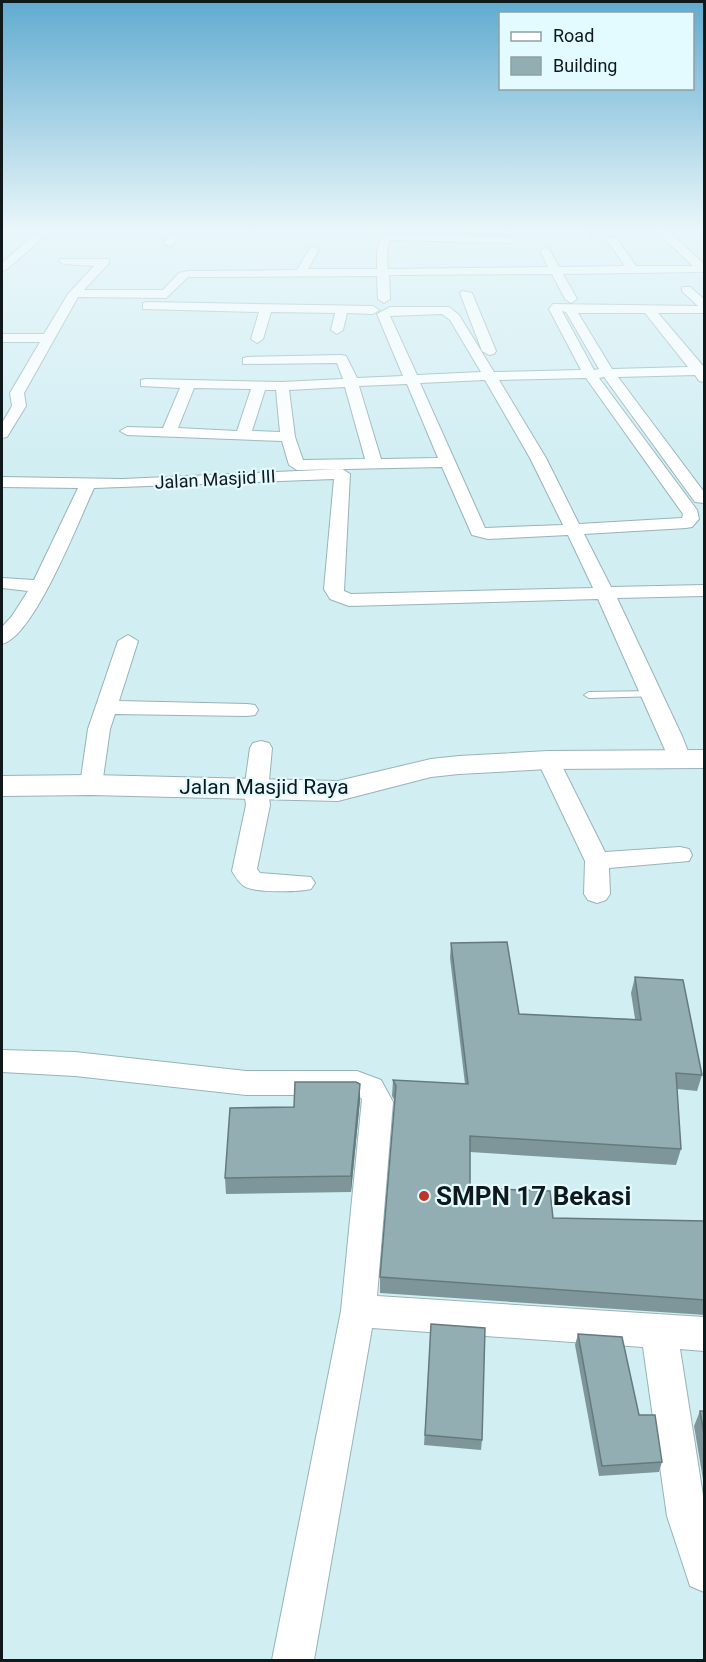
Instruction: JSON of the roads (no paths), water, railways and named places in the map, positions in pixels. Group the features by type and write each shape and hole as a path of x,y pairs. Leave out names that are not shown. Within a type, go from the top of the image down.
{"street":[{"path":"2,434 19,406 17,393 68,306"},
{"path":"135,306 373,310"},
{"path":"179,322 187,306"},
{"path":"471,306 497,376 655,694 692,759"},
{"path":"497,376 448,312 384,312 470,516 482,533 575,531 686,523 691,519 691,514 590,374 554,308 564,306"},
{"path":"571,306 608,373 703,499"},
{"path":"591,306 649,310 705,310"},
{"path":"257,339 266,308"},
{"path":"337,330 342,310"},
{"path":"649,310 702,374"},
{"path":"2,338 49,338"},
{"path":"248,361 339,359 347,368 374,463"},
{"path":"146,383 282,386 497,376 608,373 702,374"},
{"path":"169,432 188,385"},
{"path":"243,435 259,386"},
{"path":"282,386 288,437 297,465 449,462"},
{"path":"127,431 288,437"},
{"name":"Jalan Masjid III","path":"2,482 88,483 342,474 333,589 342,599 604,592"},
{"path":"2,636 20,619 40,586 88,483"},
{"path":"680,500 703,499"},
{"path":"2,583 40,586"},
{"path":"604,592 705,590"},
{"path":"91,785 99,729 128,641"},
{"path":"105,707 247,710"},
{"path":"261,748 256,790 258,805 244,871 253,881 302,883"},
{"name":"Jalan Masjid Raya","path":"2,786 91,785 338,791 431,768 548,760 692,759"},
{"path":"548,760 597,861 597,894"},
{"path":"597,861 680,855"},
{"path":"2,1061 75,1064 246,1083 365,1084 375,1092 378,1102 358,1311 293,1660"},
{"path":"358,1311 705,1334"},
{"path":"659,1332 687,1516 705,1572"}],"lane":[{"path":"589,695 655,694"}],"place":[{"name":"SMPN 17 Bekasi","path":"424,1196"}]}
